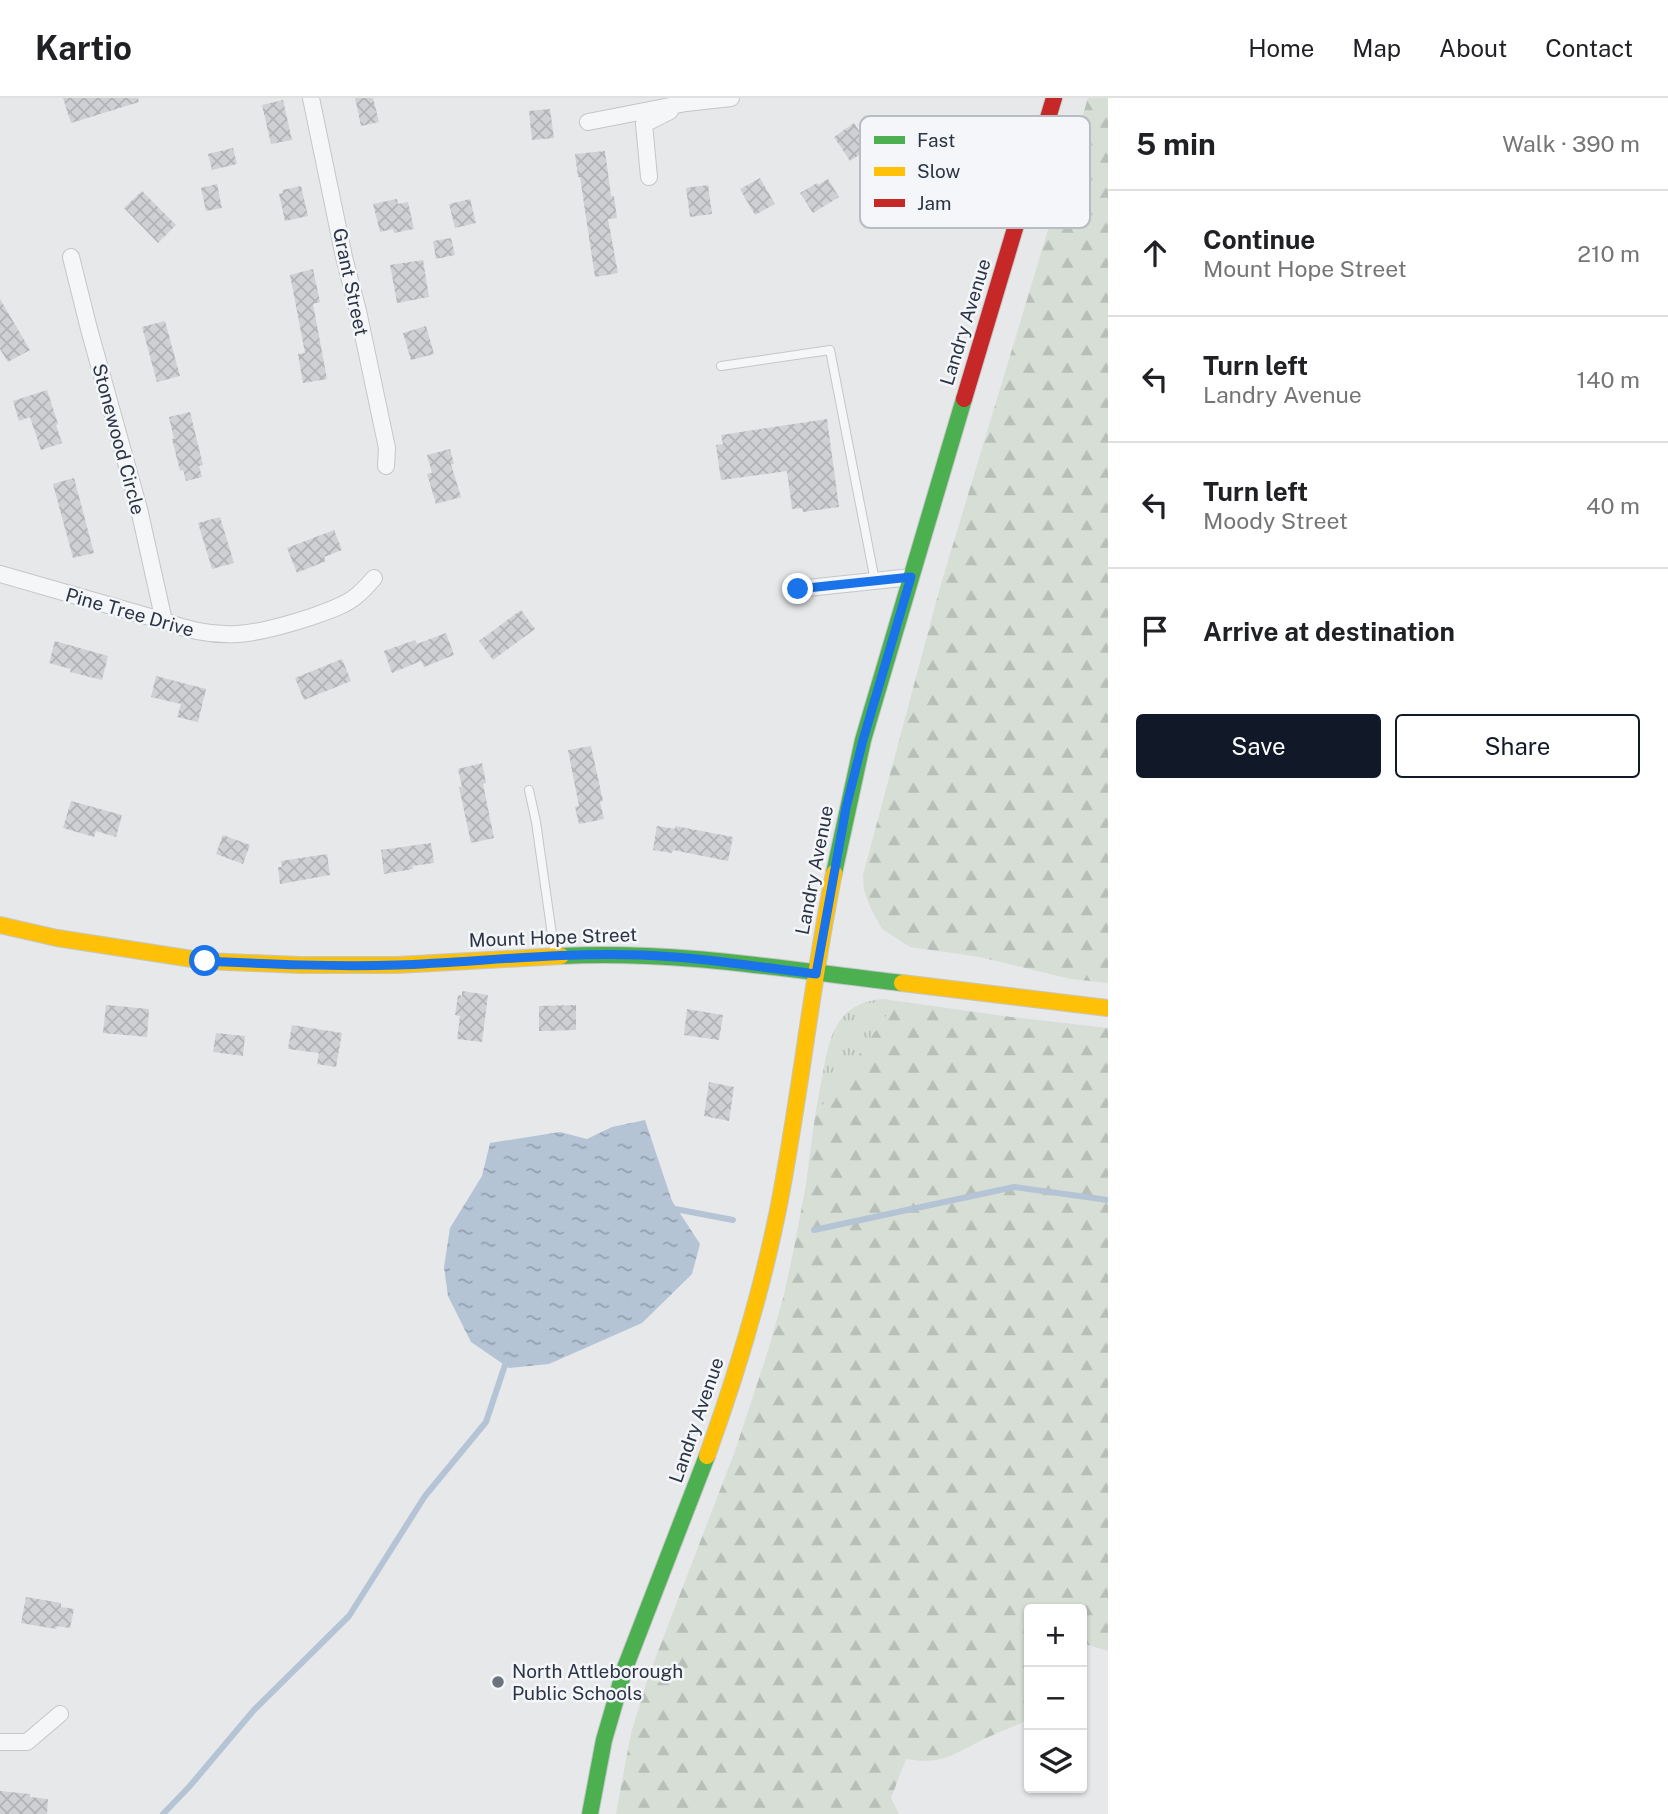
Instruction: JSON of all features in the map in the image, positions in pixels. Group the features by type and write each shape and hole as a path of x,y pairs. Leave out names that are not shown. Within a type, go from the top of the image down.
{"street":[{"name":"Grant Street","path":"312,98 387,448 386,466"},
{"path":"588,122 685,101 731,98"},
{"name":"Landry Avenue","path":"1049,116 1054,98"},
{"path":"649,177 644,124 685,101"},
{"name":"Landry Avenue","path":"590,1814 600,1754 623,1672 705,1464 743,1352 760,1289 787,1161 816,974 846,808 863,740 1015,228"},
{"name":"Stonewood Circle","path":"71,257 139,509 164,621"},
{"name":"Pine Tree Drive","path":"0,574 182,628 232,635 272,630 320,614 353,599 374,578"},
{"path":"798,589 911,577"},
{"name":"Mount Hope Street","path":"0,925 68,940 205,961 397,965 618,954 684,957 1108,1008"},
{"path":"0,1742 27,1742 60,1714"}],"lane":[{"path":"721,366 830,350 875,581"},
{"path":"529,790 555,956"}],"green space":[{"path":"1088,98 1108,98 1108,983 1071,979 980,957 910,947 882,929 864,890 863,875 941,584 1049,228 1090,228 1090,116 1083,116"},
{"path":"884,999 897,1001 815,1116 830,1041 840,1020 857,1006"},
{"path":"897,1001 1108,1028 1108,1651 1087,1645 1087,1604 1024,1604 1024,1722 947,1757 929,1761 906,1759 891,1798 899,1814 616,1814 631,1733 649,1675 735,1451 784,1295 806,1184 815,1116"}],"water":[{"path":"645,1120 672,1201 700,1244 692,1274 642,1323 549,1364 509,1368 471,1342 448,1296 444,1267 450,1228 482,1176 490,1143 560,1132 587,1139 612,1127"}],"building":[{"path":"63,98 138,98 139,102 71,123"},
{"path":"355,98 373,98 379,122 361,126"},
{"path":"283,100 292,140 271,144 262,105"},
{"path":"550,109 554,138 532,140 529,111"},
{"path":"854,123 860,132 860,154 850,161 834,137"},
{"path":"233,148 237,164 212,170 208,154"},
{"path":"605,151 617,218 608,219 618,273 595,277 575,154"},
{"path":"760,178 775,204 755,215 740,189"},
{"path":"828,179 839,197 813,213 800,193"},
{"path":"217,184 222,208 206,211 201,188"},
{"path":"708,185 712,214 690,217 686,188"},
{"path":"301,186 308,216 285,221 279,194 283,193 282,190"},
{"path":"142,191 176,225 158,243 124,208"},
{"path":"397,199 398,204 408,202 414,229 394,233 393,229 380,232 373,204"},
{"path":"470,199 476,223 455,228 449,204"},
{"path":"451,238 455,255 436,259 433,241"},
{"path":"423,260 429,297 397,303 390,265"},
{"path":"313,269 320,302 313,304 327,379 303,383 298,354 305,353 290,275"},
{"path":"0,299 30,350 8,362 0,349"},
{"path":"165,321 180,376 157,382 142,327"},
{"path":"426,326 434,354 411,360 403,333"},
{"path":"47,390 62,443 41,450 30,417 19,421 13,401"},
{"path":"190,412 203,465 199,466 202,477 186,481 183,470 180,471 169,417"},
{"path":"827,419 839,507 803,512 802,508 792,509 787,471 721,480 716,445 723,444 721,435"},
{"path":"450,449 454,464 451,464 461,497 436,504 427,474 432,473 427,455"},
{"path":"74,478 94,553 73,558 53,484"},
{"path":"220,517 234,563 212,569 198,523"},
{"path":"334,530 342,550 324,557 326,561 297,573 287,548"},
{"path":"521,610 535,629 493,660 479,641"},
{"path":"446,633 454,655 424,667 421,661 392,673 384,651 415,640 417,644"},
{"path":"55,641 108,656 102,680 70,672 71,669 49,663"},
{"path":"342,659 351,681 304,700 295,678"},
{"path":"156,676 206,689 198,722 177,717 181,704 151,697"},
{"path":"591,746 603,801 600,802 604,819 579,824 575,807 579,806 568,750"},
{"path":"482,763 486,783 483,784 494,838 471,843 459,787 462,787 458,769"},
{"path":"71,801 122,815 116,837 96,831 94,837 63,828"},
{"path":"657,826 675,829 675,826 733,837 728,861 673,850 672,853 653,850"},
{"path":"223,835 250,845 243,864 216,854"},
{"path":"431,843 434,863 384,874 381,850"},
{"path":"327,854 330,875 280,884 278,867 282,867 281,861"},
{"path":"462,991 488,995 482,1042 457,1039 460,1016 455,1015 458,995 462,996"},
{"path":"106,1005 149,1009 147,1037 103,1033"},
{"path":"576,1005 576,1030 539,1031 539,1006"},
{"path":"687,1009 723,1015 719,1040 684,1035"},
{"path":"292,1025 342,1033 336,1067 317,1064 319,1053 288,1049"},
{"path":"216,1033 245,1036 243,1056 213,1052"},
{"path":"709,1082 734,1087 729,1121 704,1116"},
{"path":"26,1597 61,1603 61,1607 74,1609 70,1628 57,1626 56,1629 21,1623"},
{"path":"0,1791 48,1799 47,1814 0,1814"}],"waterway":[{"path":"814,1230 1014,1187 1108,1200"},
{"path":"670,1208 733,1220"},
{"path":"163,1814 254,1710 349,1616 425,1496 486,1422 507,1359"}],"traffic: fast":[{"path":"834,873 863,740 964,399"},
{"path":"561,956 689,958 902,983"},
{"path":"590,1814 604,1740 625,1668 707,1456"}],"traffic: slow":[{"path":"707,1456 747,1334 771,1241 786,1168 834,873"},
{"path":"0,925 57,938 205,961 397,965 561,956"},
{"path":"902,983 1108,1008"}],"traffic: jam":[{"path":"1049,116 1054,98"},
{"path":"964,399 1015,228"}],"place":[{"name":"North Attleborough Public Schools","path":"498,1682"}],"route":[{"path":"205,961 397,965 501,958 640,954 733,962 816,974 846,808 911,577 798,589"}]}
